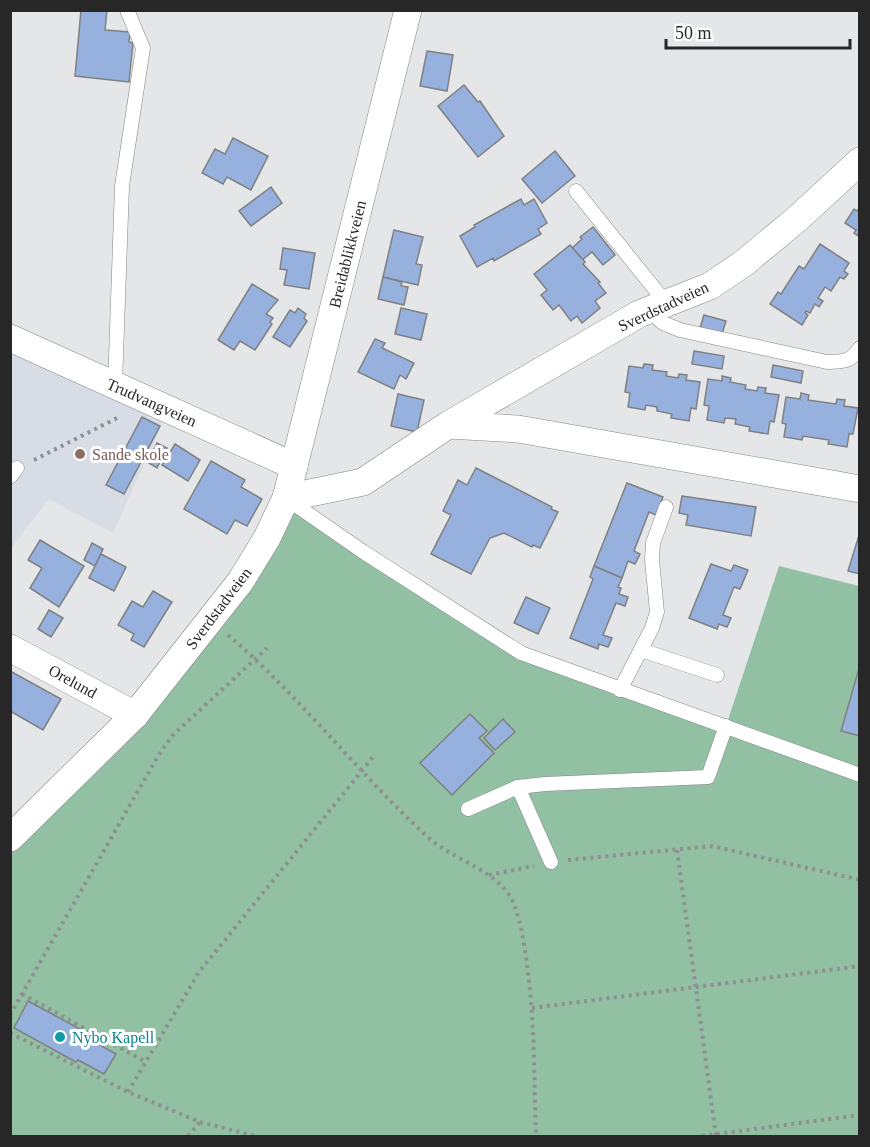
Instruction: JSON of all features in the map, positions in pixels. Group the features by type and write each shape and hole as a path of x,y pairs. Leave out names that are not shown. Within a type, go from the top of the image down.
{"street":[{"name":"Breidablikkveien","path":"286,498 408,10"},
{"name":"Sverdstadveien","path":"10,838 135,715 246,573 267,538 286,498 363,482 448,425 657,307 710,286 744,263 797,219 860,161"},
{"name":"Trudvangveien","path":"10,338 294,466"},
{"path":"448,425 518,429 860,489"},
{"name":"Orelund","path":"10,648 135,715"}],"lane":[{"path":"115,385 122,186 142,48 127,10"},
{"path":"576,191 657,307 663,323 680,330 827,362 844,361 853,357 860,348"},
{"path":"286,498 362,551 521,652 620,690 860,775"},
{"path":"620,690 652,628 657,612 652,560 653,543 666,507"},
{"path":"641,650 717,675"},
{"path":"468,808 518,787 708,777 726,726"},
{"path":"518,787 551,862"}],"path":[{"path":"14,473 128,412 140,396"},
{"path":"210,620 255,658 362,772 433,841 488,875 512,900 524,941 532,1008 536,1137"},
{"path":"11,1013 158,756 172,736 267,648"},
{"path":"128,1092 199,972 373,758"},
{"path":"488,875 551,862 712,846 860,880"},
{"path":"677,850 716,1136"},
{"path":"532,1008 860,966"},
{"path":"22,994 146,1062"},
{"path":"10,1033 128,1092 200,1122 255,1137"},
{"path":"702,1137 860,1115"},
{"path":"188,1137 200,1122"}],"shaded area":[{"name":"Sande skole","path":"11,335 169,409 113,533 49,499 11,548"}],"green space":[{"path":"286,498 521,653 726,726 779,566 859,586 859,1136 11,1136 11,838 135,715"}],"building":[{"path":"81,10 107,10 105,30 130,32 129,42 133,43 129,82 75,76"},
{"path":"427,51 453,55 447,91 420,86"},
{"path":"464,85 478,102 480,101 504,136 478,157 438,106"},
{"path":"233,138 268,156 251,190 227,177 223,184 202,173 215,149 225,154"},
{"path":"555,151 575,176 542,203 522,179"},
{"path":"271,187 282,203 251,226 239,211"},
{"path":"521,199 524,205 534,199 547,223 538,229 541,234 494,261 493,258 477,267 460,236 475,227 474,225"},
{"path":"860,207 860,237 854,233 856,230 845,223 854,209 857,211"},
{"path":"593,227 615,255 603,265 592,252 582,260 572,248 582,239 580,237"},
{"path":"394,230 423,237 416,264 422,265 418,285 383,277"},
{"path":"820,244 849,263 844,271 848,274 844,279 840,277 831,291 825,287 818,298 823,301 819,307 815,304 810,313 806,311 808,315 802,325 770,304 778,292 781,294 799,266 804,269"},
{"path":"570,245 606,293 595,301 600,308 582,323 577,316 571,321 559,305 553,310 541,295 547,290 534,274"},
{"path":"283,248 315,253 309,289 284,285 287,270 280,269"},
{"path":"383,277 402,282 401,286 408,287 404,305 378,299"},
{"path":"252,284 278,300 266,314 273,318 270,322 272,324 255,350 240,341 234,350 218,340"},
{"path":"298,308 306,314 304,318 307,321 290,347 273,337 290,310 295,313"},
{"path":"401,308 427,314 421,340 395,334"},
{"path":"704,315 726,321 722,334 700,328"},
{"path":"375,339 385,343 382,348 414,363 406,379 400,375 394,389 358,372"},
{"path":"694,351 724,356 722,369 692,364"},
{"path":"644,364 653,365 652,370 667,372 666,376 678,378 679,374 687,375 686,380 700,382 696,409 691,408 689,421 671,418 672,414 657,411 657,407 646,405 645,410 628,407 630,393 625,392 629,366 643,368"},
{"path":"773,365 803,371 801,383 771,377"},
{"path":"722,376 731,378 730,382 746,385 745,389 757,391 758,387 766,388 765,393 779,395 774,422 770,421 768,434 749,431 750,427 735,424 736,419 725,418 724,423 707,420 709,406 704,405 708,379 722,381"},
{"path":"801,393 809,395 808,400 836,404 837,399 845,400 844,406 858,408 853,434 849,434 847,447 828,444 829,440 803,436 802,440 784,437 786,424 782,423 786,397 800,399"},
{"path":"398,394 424,400 417,432 391,426"},
{"path":"142,417 160,426 124,494 106,485"},
{"path":"157,443 167,448 157,468 147,462"},
{"path":"175,444 200,460 188,481 162,465"},
{"path":"211,461 245,480 241,487 262,499 247,526 235,520 227,534 184,509"},
{"path":"476,468 558,512 540,548 533,545 532,547 504,533 490,538 471,574 431,554 451,515 443,511 458,480 467,485"},
{"path":"627,483 663,497 656,515 649,512 634,551 640,554 635,564 628,561 622,578 594,566"},
{"path":"682,496 756,507 751,536 686,525 688,515 679,513"},
{"path":"860,532 860,574 848,571"},
{"path":"40,540 84,566 59,607 30,588 42,568 28,560"},
{"path":"92,543 103,549 95,566 84,560"},
{"path":"101,554 126,567 114,591 89,578"},
{"path":"711,564 731,571 734,565 748,570 740,589 734,587 723,615 731,618 727,627 719,624 717,629 689,618"},
{"path":"594,566 622,578 618,587 621,588 619,594 628,597 625,606 616,603 603,635 612,638 608,647 599,644 598,649 570,638 593,579 590,577"},
{"path":"153,591 172,602 144,647 131,640 134,634 118,625 132,601 143,607"},
{"path":"526,597 550,608 538,634 514,623"},
{"path":"49,610 63,618 51,637 38,629"},
{"path":"860,665 860,736 841,731"},
{"path":"10,671 61,699 43,730 10,711"},
{"path":"470,714 487,731 479,738 494,753 452,795 420,763"},
{"path":"503,719 515,732 495,750 484,738"},
{"name":"Nybo Kapell","path":"28,1001 91,1035 89,1039 116,1054 104,1074 78,1060 76,1062 14,1028"}],"place":[{"name":"Sande skole","path":"80,454"},
{"name":"Nybo Kapell","path":"60,1037"}]}
